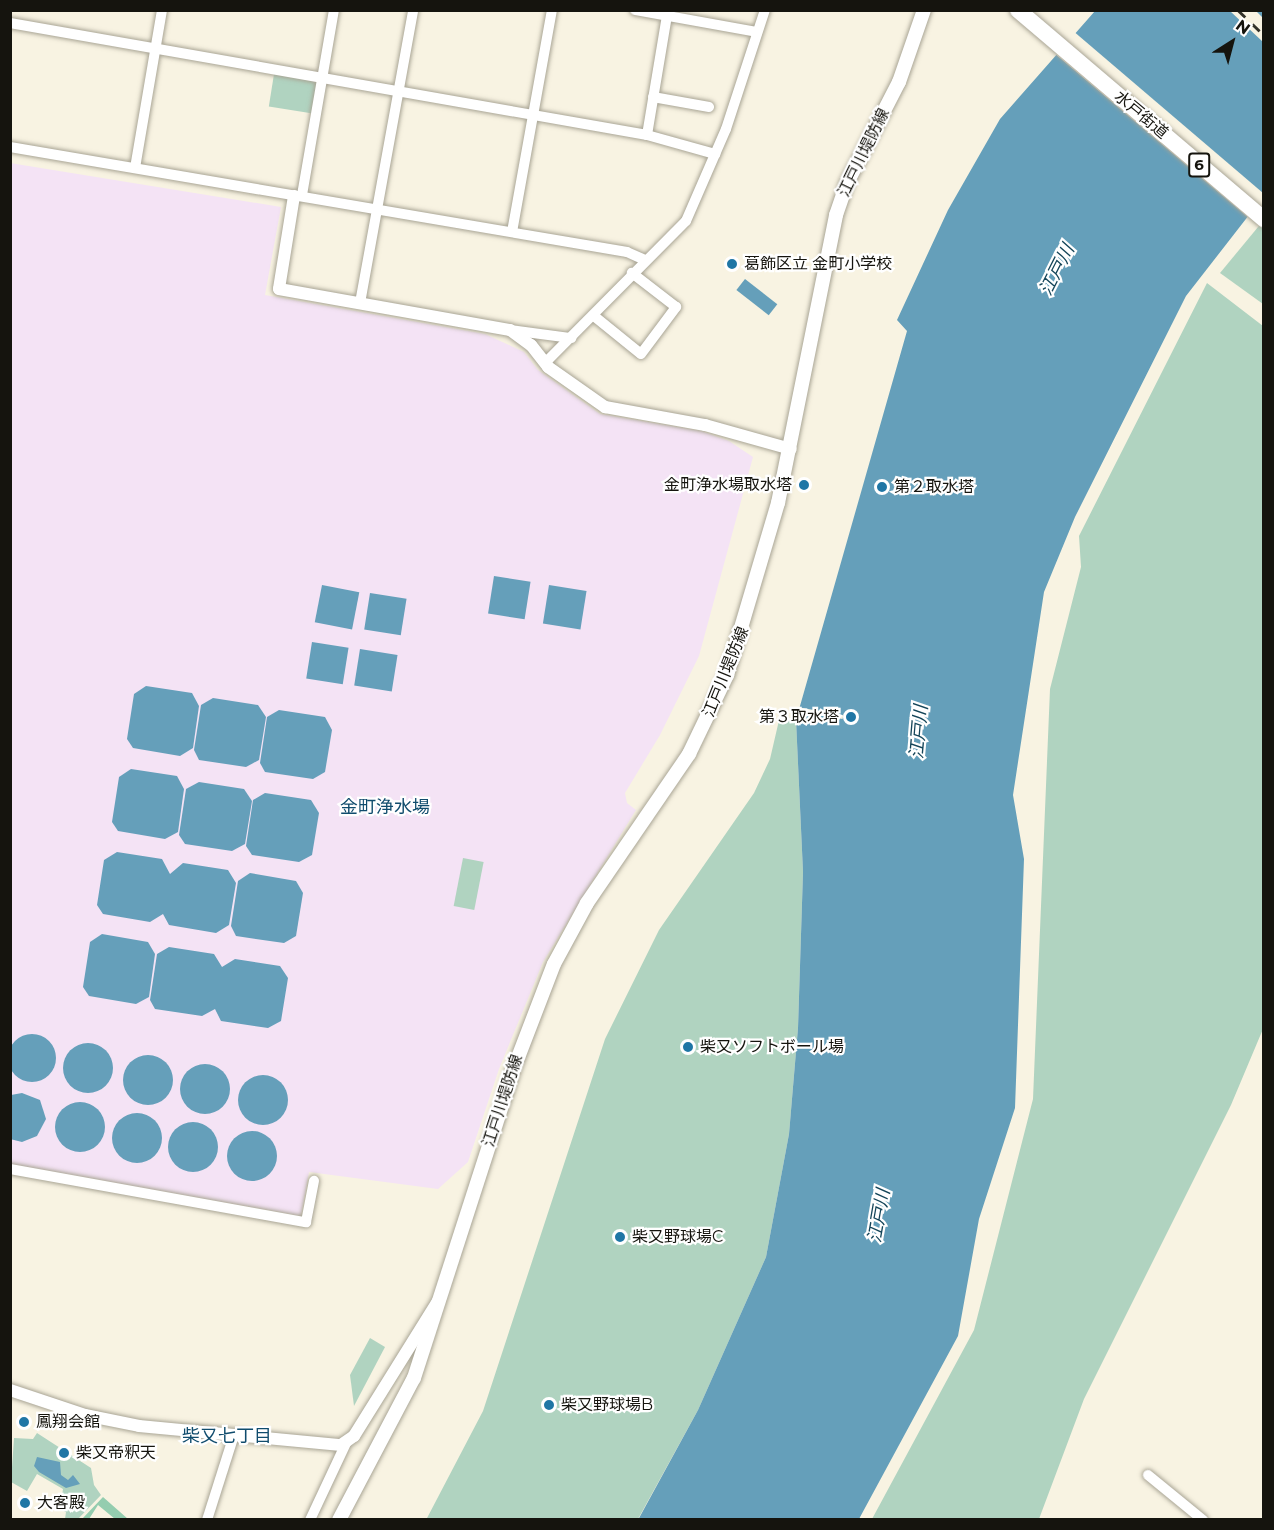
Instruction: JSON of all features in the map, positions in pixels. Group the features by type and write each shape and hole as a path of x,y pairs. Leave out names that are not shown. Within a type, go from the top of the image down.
{"highway":[{"name":"水戸街道","path":"1018,10 1263,219"},
{"name":"水戸街道","path":"1035,10 1263,205"}],"main road":[{"name":"江戸川堤防線","path":"339,1520 405,1397 514,1068 554,964 587,903 689,754 727,675 755,590 791,448 836,215 847,183 899,82 924,10"}],"street":[{"path":"135,168 162,10"},
{"path":"334,10 279,289 510,330 571,338"},
{"path":"360,303 413,10"},
{"path":"512,232 552,10"},
{"path":"635,10 667,13 757,32"},
{"path":"545,363 686,221 715,154 765,10"},
{"path":"647,135 667,13"},
{"path":"10,22 647,135 715,154"},
{"path":"653,97 709,107"},
{"path":"10,147 627,252 645,260"},
{"path":"594,316 641,354 676,307 632,273"},
{"path":"510,330 531,345 545,363 605,407 705,425 791,448"},
{"path":"10,1169 306,1222 314,1181"},
{"name":"江戸川堤防線","path":"346,1443 439,1299"},
{"path":"10,1390 109,1420 234,1435 346,1443 310,1520"},
{"path":"207,1520 234,1435"},
{"path":"1148,1475 1203,1520"}],"shaded area":[{"name":"金町浄水場","path":"10,163 281,207 265,295 485,334 524,352 538,370 600,414 701,431 729,441 753,457 699,656 660,735 625,793 627,803 636,810 543,962 499,1069 468,1162 438,1189 309,1172 301,1216 11,1164"}],"green space":[{"path":"274,74 319,81 314,114 269,107"},
{"path":"1263,221 1263,304 1220,273"},
{"path":"1207,283 1263,326 1263,1029 1231,1105 1084,1399 1039,1519 872,1519 974,1330 1033,1099 1050,689 1081,567 1079,536"},
{"path":"780,716 796,720 803,872 798,1028 789,1134 766,1257 698,1410 638,1519 426,1520 483,1411 605,1039 659,930 754,793 770,759"},
{"path":"463,858 484,862 474,910 454,906"},
{"path":"370,1338 385,1347 354,1406 350,1375"},
{"path":"37,1433 91,1468 94,1485 101,1495 78,1519 65,1519 66,1512 60,1509 63,1489 37,1474 27,1491 11,1482 14,1438 33,1439"},
{"path":"103,1497 128,1519 115,1519 98,1505 89,1519 82,1519"}],"water":[{"name":"江戸川","path":"1095,11 1263,11 1263,197 1186,296 1075,517 1044,592 1013,795 1024,859 1015,1108 979,1219 958,1336 859,1519 638,1520 698,1410 766,1257 789,1134 798,1028 803,872 796,720 907,331 897,320 948,210 1000,119"},
{"path":"745,279 777,304 769,315 736,290"},
{"path":"494,576 531,582 525,619 488,614"},
{"path":"322,585 359,592 352,630 315,622"},
{"path":"549,585 587,591 580,629 543,624"},
{"path":"370,593 407,599 401,635 364,630"},
{"path":"312,642 349,648 343,684 306,679"},
{"path":"360,649 398,655 392,691 354,686"},
{"path":"146,686 192,693 199,706 193,748 180,756 133,748 127,739 134,694"},
{"path":"213,698 258,705 266,717 259,760 246,767 199,760 194,750 201,705"},
{"path":"279,710 325,717 332,730 325,772 313,779 265,772 260,763 267,717"},
{"path":"131,769 177,776 184,789 178,832 165,839 118,831 112,822 119,777"},
{"path":"199,782 244,789 252,801 245,844 232,851 185,844 179,835 186,789"},
{"path":"265,793 311,800 319,813 312,855 299,862 252,855 246,846 253,800"},
{"path":"117,852 162,859 170,874 183,863 228,870 236,883 229,925 216,933 169,925 163,914 150,922 103,914 97,905 104,860"},
{"path":"250,873 296,881 303,893 296,936 284,943 236,936 231,926 238,881"},
{"path":"102,934 148,942 155,954 149,997 136,1004 89,996 83,987 90,942"},
{"path":"169,947 214,954 222,967 235,959 280,966 288,978 281,1021 268,1028 221,1021 215,1009 202,1016 155,1009 150,1000 157,954"},
{"path":"27,1034 37,1034 49,1041 56,1053 56,1063 49,1075 37,1082 27,1082 12,1071 8,1063 8,1053 19,1038"},
{"path":"88,1043 97,1045 108,1054 113,1068 111,1077 102,1088 88,1093 79,1091 68,1082 63,1068 65,1059 74,1048"},
{"path":"148,1055 157,1057 168,1066 173,1080 171,1089 162,1100 148,1105 139,1103 128,1094 123,1080 125,1071 134,1060"},
{"path":"205,1064 214,1066 225,1075 230,1089 228,1098 219,1109 205,1114 196,1112 185,1103 180,1089 182,1080 191,1069"},
{"path":"263,1075 272,1077 283,1086 288,1100 286,1109 277,1120 263,1125 254,1123 243,1114 238,1100 240,1091 249,1080"},
{"path":"22,1093 40,1100 46,1119 37,1136 22,1142 10,1139 11,1095"},
{"path":"80,1102 89,1104 100,1113 105,1127 103,1136 94,1147 80,1152 71,1150 60,1141 55,1127 57,1118 66,1107"},
{"path":"137,1113 146,1115 157,1124 162,1138 160,1147 151,1158 137,1163 128,1161 117,1152 112,1138 114,1129 123,1118"},
{"path":"193,1122 202,1124 213,1133 218,1147 216,1156 207,1167 193,1172 184,1170 173,1161 168,1147 170,1138 179,1127"},
{"path":"252,1131 261,1133 272,1142 277,1156 275,1165 266,1176 252,1181 243,1179 232,1170 227,1156 229,1147 238,1136"},
{"path":"37,1457 60,1462 61,1475 68,1480 73,1475 80,1484 66,1488 39,1472 34,1466"}],"pier":[{"path":"1230,11 1256,11 1263,18 1263,42"},
{"path":"1072,30 1263,193 1264,202 1250,219 1053,52"},
{"path":"797,707 843,715 843,719 796,711"}],"railway":[{"path":"1238,10 1264,35"}],"place":[{"name":"葛飾区立 金町小学校","path":"732,264"},
{"name":"金町浄水場取水塔","path":"804,485"},
{"name":"第２取水塔","path":"882,487"},
{"name":"第３取水塔","path":"851,717"},
{"name":"柴又ソフトボール場","path":"688,1047"},
{"name":"柴又野球場C","path":"620,1237"},
{"name":"柴又野球場B","path":"549,1405"},
{"name":"鳳翔会館","path":"24,1422"},
{"name":"柴又帝釈天","path":"64,1453"},
{"name":"大客殿","path":"25,1503"}],"district":[{"name":"金町浄水場","path":"385,807"},
{"name":"柴又七丁目","path":"227,1436"}]}
